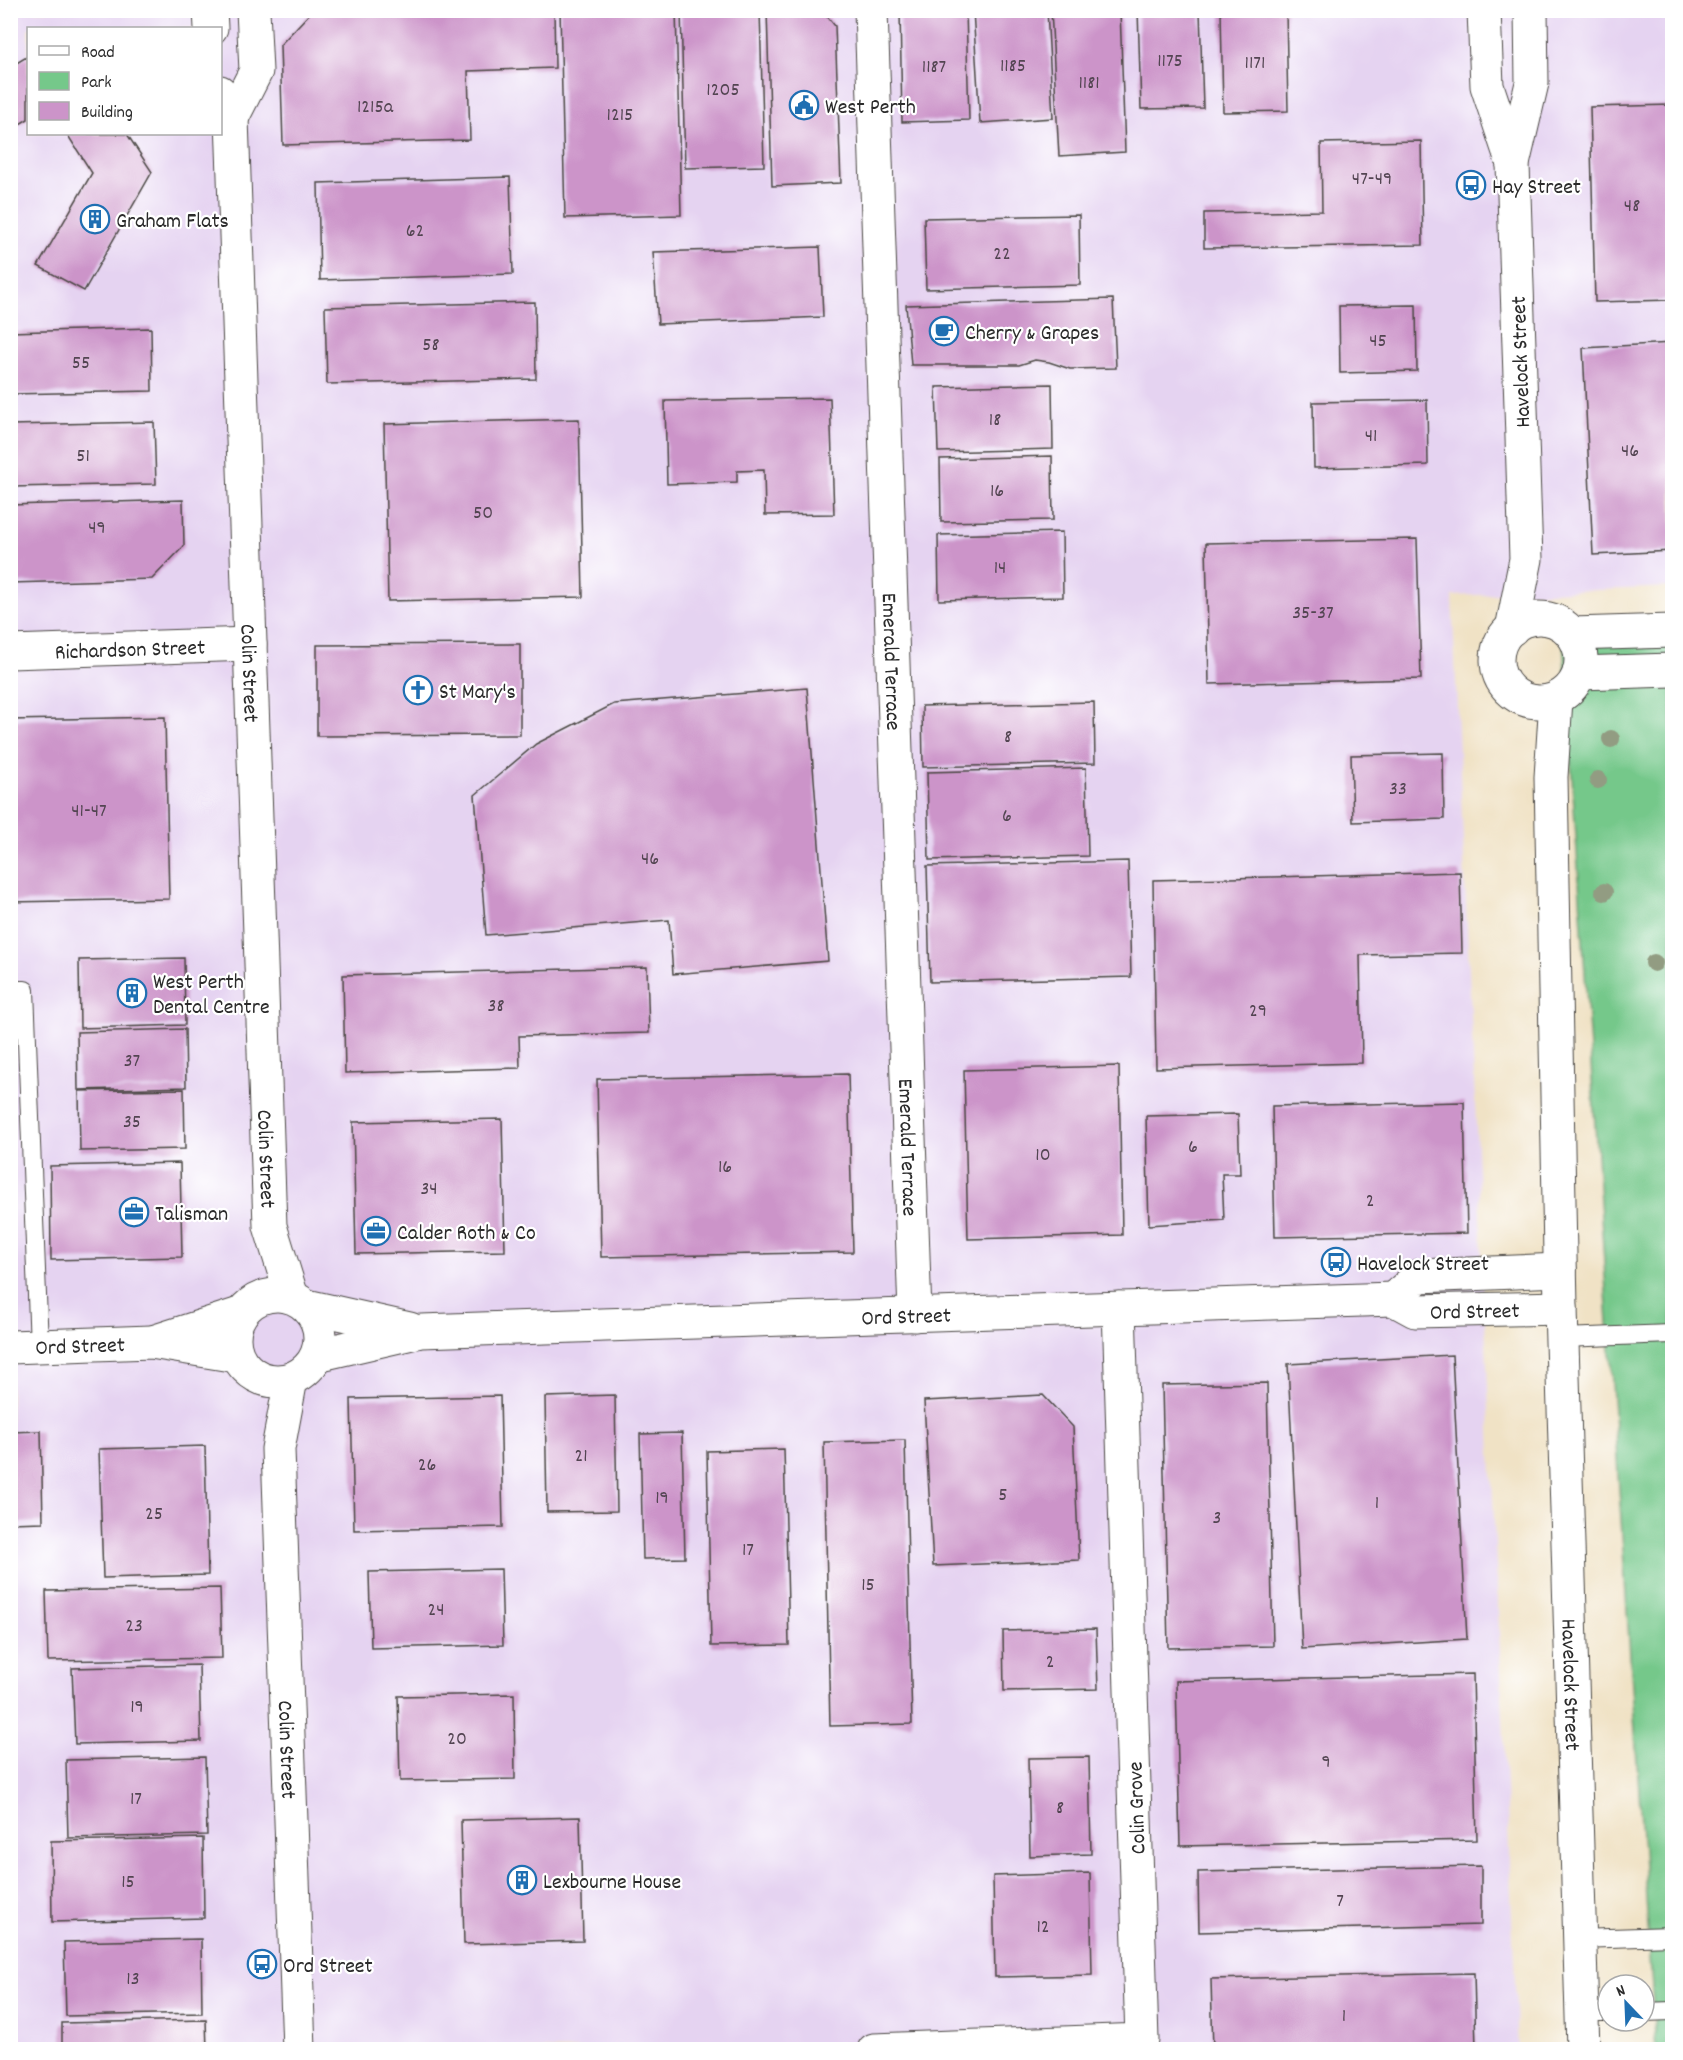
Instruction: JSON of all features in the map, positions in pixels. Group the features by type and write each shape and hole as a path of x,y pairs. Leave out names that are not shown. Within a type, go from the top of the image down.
{"street":[{"path":"210,10 210,27"},
{"name":"Colin Street","path":"253,10 256,71 226,105 250,644 270,1226 299,1301"},
{"name":"Emerald Terrace","path":"871,10 915,1315"},
{"name":"Havelock Street","path":"1484,10 1487,86 1513,164"},
{"name":"Havelock Street","path":"1512,629 1526,559 1513,164 1532,83 1531,10"},
{"name":"Havelock Street","path":"1526,559 1561,627"},
{"path":"1561,627 1581,659 1579,673 1574,684 1556,699 1535,702 1515,695 1506,686 1497,662 1504,638 1512,629 1531,620 1561,627 1672,631"},
{"name":"Richardson Street","path":"10,652 250,644"},
{"path":"1579,673 1672,670"},
{"name":"Havelock Street","path":"1515,695 1551,777"},
{"name":"Havelock Street","path":"1556,699 1551,777 1561,1323 1578,1940 1594,2012 1583,2049"},
{"name":"Colin Street","path":"244,1309 270,1226"},
{"name":"Ord Street","path":"1393,1299 1419,1276 1560,1270"},
{"path":"277,1294 299,1301 320,1329 318,1355 302,1374 291,1379 267,1380 241,1362 233,1342 244,1309 262,1297 277,1294"},
{"name":"Ord Street","path":"318,1355 421,1331 1393,1299 1414,1311 1561,1323"},
{"name":"Ord Street","path":"299,1301 421,1331"},
{"name":"Colin Grove","path":"874,2049 1142,2040 1119,1308"},
{"name":"Ord Street","path":"151,1342 244,1309"},
{"name":"Ord Street","path":"25,1346 151,1342 241,1362"},
{"name":"Colin Street","path":"241,1362 278,1449"},
{"name":"Colin Street","path":"291,1379 278,1449 299,2049"}],"lane":[{"path":"10,990 25,990 25,1346"},
{"path":"1561,1323 1672,1334"},
{"path":"1578,1940 1672,1936"},
{"path":"1656,2012 1672,2011"}],"shaded area":[{"path":"11,11 1672,11 1672,587 1452,596 1518,2049 11,2050"}],"green space":[{"path":"1672,621 1672,2049 1656,2049 1656,1973 1651,1973 1562,625"}],"building":[{"path":"313,10 554,10 555,68 468,71 470,140 283,145 280,45"},
{"path":"560,10 676,10 681,215 565,218"},
{"path":"681,10 760,10 764,166 685,168"},
{"name":"West Perth","path":"767,10 822,10 835,26 841,183 772,186"},
{"path":"900,10 966,10 969,120 902,122"},
{"path":"973,10 1047,10 1053,118 980,123"},
{"path":"1051,10 1120,10 1125,152 1059,156"},
{"path":"1138,10 1200,10 1203,108 1141,109"},
{"path":"1221,10 1286,10 1288,111 1223,112"},
{"path":"27,57 27,120 10,130 10,67"},
{"path":"1672,105 1672,300 1595,302 1590,107"},
{"name":"Graham Flats","path":"68,135 128,135 152,172 84,291 38,266 92,173"},
{"path":"1421,141 1423,245 1204,248 1204,213 1322,211 1321,143"},
{"path":"510,177 513,274 320,280 318,183"},
{"path":"1079,215 1080,285 926,289 924,218"},
{"path":"820,247 823,317 658,324 653,252"},
{"path":"1113,299 1116,368 1070,369 1035,360 1019,365 911,365 906,305"},
{"path":"535,302 536,379 327,384 325,307"},
{"path":"1416,305 1417,371 1340,373 1339,306"},
{"path":"151,328 152,391 10,394 10,332"},
{"path":"1672,343 1672,551 1593,555 1583,348"},
{"path":"1052,384 1053,449 938,452 936,387"},
{"path":"830,398 834,514 765,515 764,470 737,471 737,482 667,484 665,401"},
{"path":"1427,400 1428,465 1314,468 1313,402"},
{"path":"579,419 583,597 388,601 384,424"},
{"path":"154,422 156,484 10,487 10,425"},
{"path":"1052,456 1053,520 941,522 940,459"},
{"path":"183,500 184,546 152,579 10,583 10,505"},
{"path":"1062,532 1063,597 939,600 938,535"},
{"path":"1417,539 1421,679 1209,684 1206,543"},
{"name":"St Mary's","path":"520,644 520,735 317,736 317,645"},
{"path":"807,688 828,961 673,974 669,920 486,935 475,795 536,744 614,704"},
{"path":"1094,702 1095,763 923,767 922,706"},
{"path":"165,717 169,899 10,902 10,720"},
{"path":"1443,753 1444,819 1353,822 1351,755"},
{"path":"1086,768 1088,856 929,860 927,772"},
{"path":"1128,861 1131,977 930,982 927,866"},
{"path":"1460,872 1462,953 1360,955 1362,1063 1156,1068 1153,880"},
{"name":"West Perth Dental Centre","path":"184,958 185,1025 80,1028 79,960"},
{"path":"647,967 649,1033 519,1036 520,1068 345,1073 343,975"},
{"path":"185,1029 186,1087 78,1090 77,1032"},
{"path":"1119,1066 1122,1235 968,1239 964,1070"},
{"path":"848,1074 853,1252 601,1257 597,1079"},
{"path":"184,1089 185,1149 80,1151 79,1091"},
{"path":"1464,1102 1467,1233 1275,1237 1272,1106"},
{"path":"1238,1114 1240,1174 1222,1174 1224,1220 1149,1225 1146,1116"},
{"path":"502,1119 505,1251 356,1254 353,1122"},
{"path":"180,1163 182,1257 51,1260 50,1166"},
{"path":"1452,1355 1467,1639 1302,1649 1288,1364"},
{"path":"1267,1383 1273,1646 1168,1648 1162,1385"},
{"path":"615,1395 617,1511 547,1512 545,1397"},
{"path":"1043,1395 1073,1427 1079,1560 933,1566 924,1401"},
{"path":"500,1396 503,1527 354,1530 351,1399"},
{"path":"41,1431 43,1522 10,1523 10,1432"},
{"path":"682,1433 685,1558 643,1559 640,1434"},
{"path":"905,1440 912,1724 830,1726 824,1442"},
{"path":"205,1446 208,1575 103,1578 99,1449"},
{"path":"784,1449 789,1645 711,1646 707,1451"},
{"path":"501,1569 503,1645 371,1648 369,1572"},
{"path":"220,1588 222,1658 48,1661 46,1591"},
{"path":"1096,1629 1098,1689 1004,1691 1003,1631"},
{"path":"199,1665 201,1741 75,1744 72,1668"},
{"path":"1473,1674 1477,1840 1180,1846 1176,1681"},
{"path":"514,1694 515,1779 400,1781 398,1696"},
{"path":"205,1757 207,1835 68,1838 66,1760"},
{"path":"1089,1757 1091,1854 1030,1856 1028,1758"},
{"name":"Lexbourne House","path":"580,1817 583,1941 464,1944 461,1820"},
{"path":"203,1838 204,1918 52,1922 51,1841"},
{"path":"1481,1866 1481,1925 1199,1932 1198,1872"},
{"path":"1090,1873 1092,1975 995,1977 993,1876"},
{"path":"201,1939 202,2013 66,2016 64,1942"},
{"path":"1474,1973 1476,2050 1213,2050 1211,1979"},
{"path":"206,2020 207,2050 62,2050 62,2023"}],"place":[{"name":"West Perth","path":"804,105"},
{"name":"Hay Street","path":"1471,185"},
{"name":"Graham Flats","path":"95,219"},
{"name":"Cherry & Grapes","path":"944,331"},
{"name":"St Mary's","path":"418,690"},
{"name":"West Perth Dental Centre","path":"132,993"},
{"name":"Talisman","path":"134,1212"},
{"name":"Calder Roth & Co","path":"376,1231"},
{"name":"Havelock Street","path":"1336,1262"},
{"name":"Lexbourne House","path":"522,1880"},
{"name":"Ord Street","path":"262,1964"}]}
